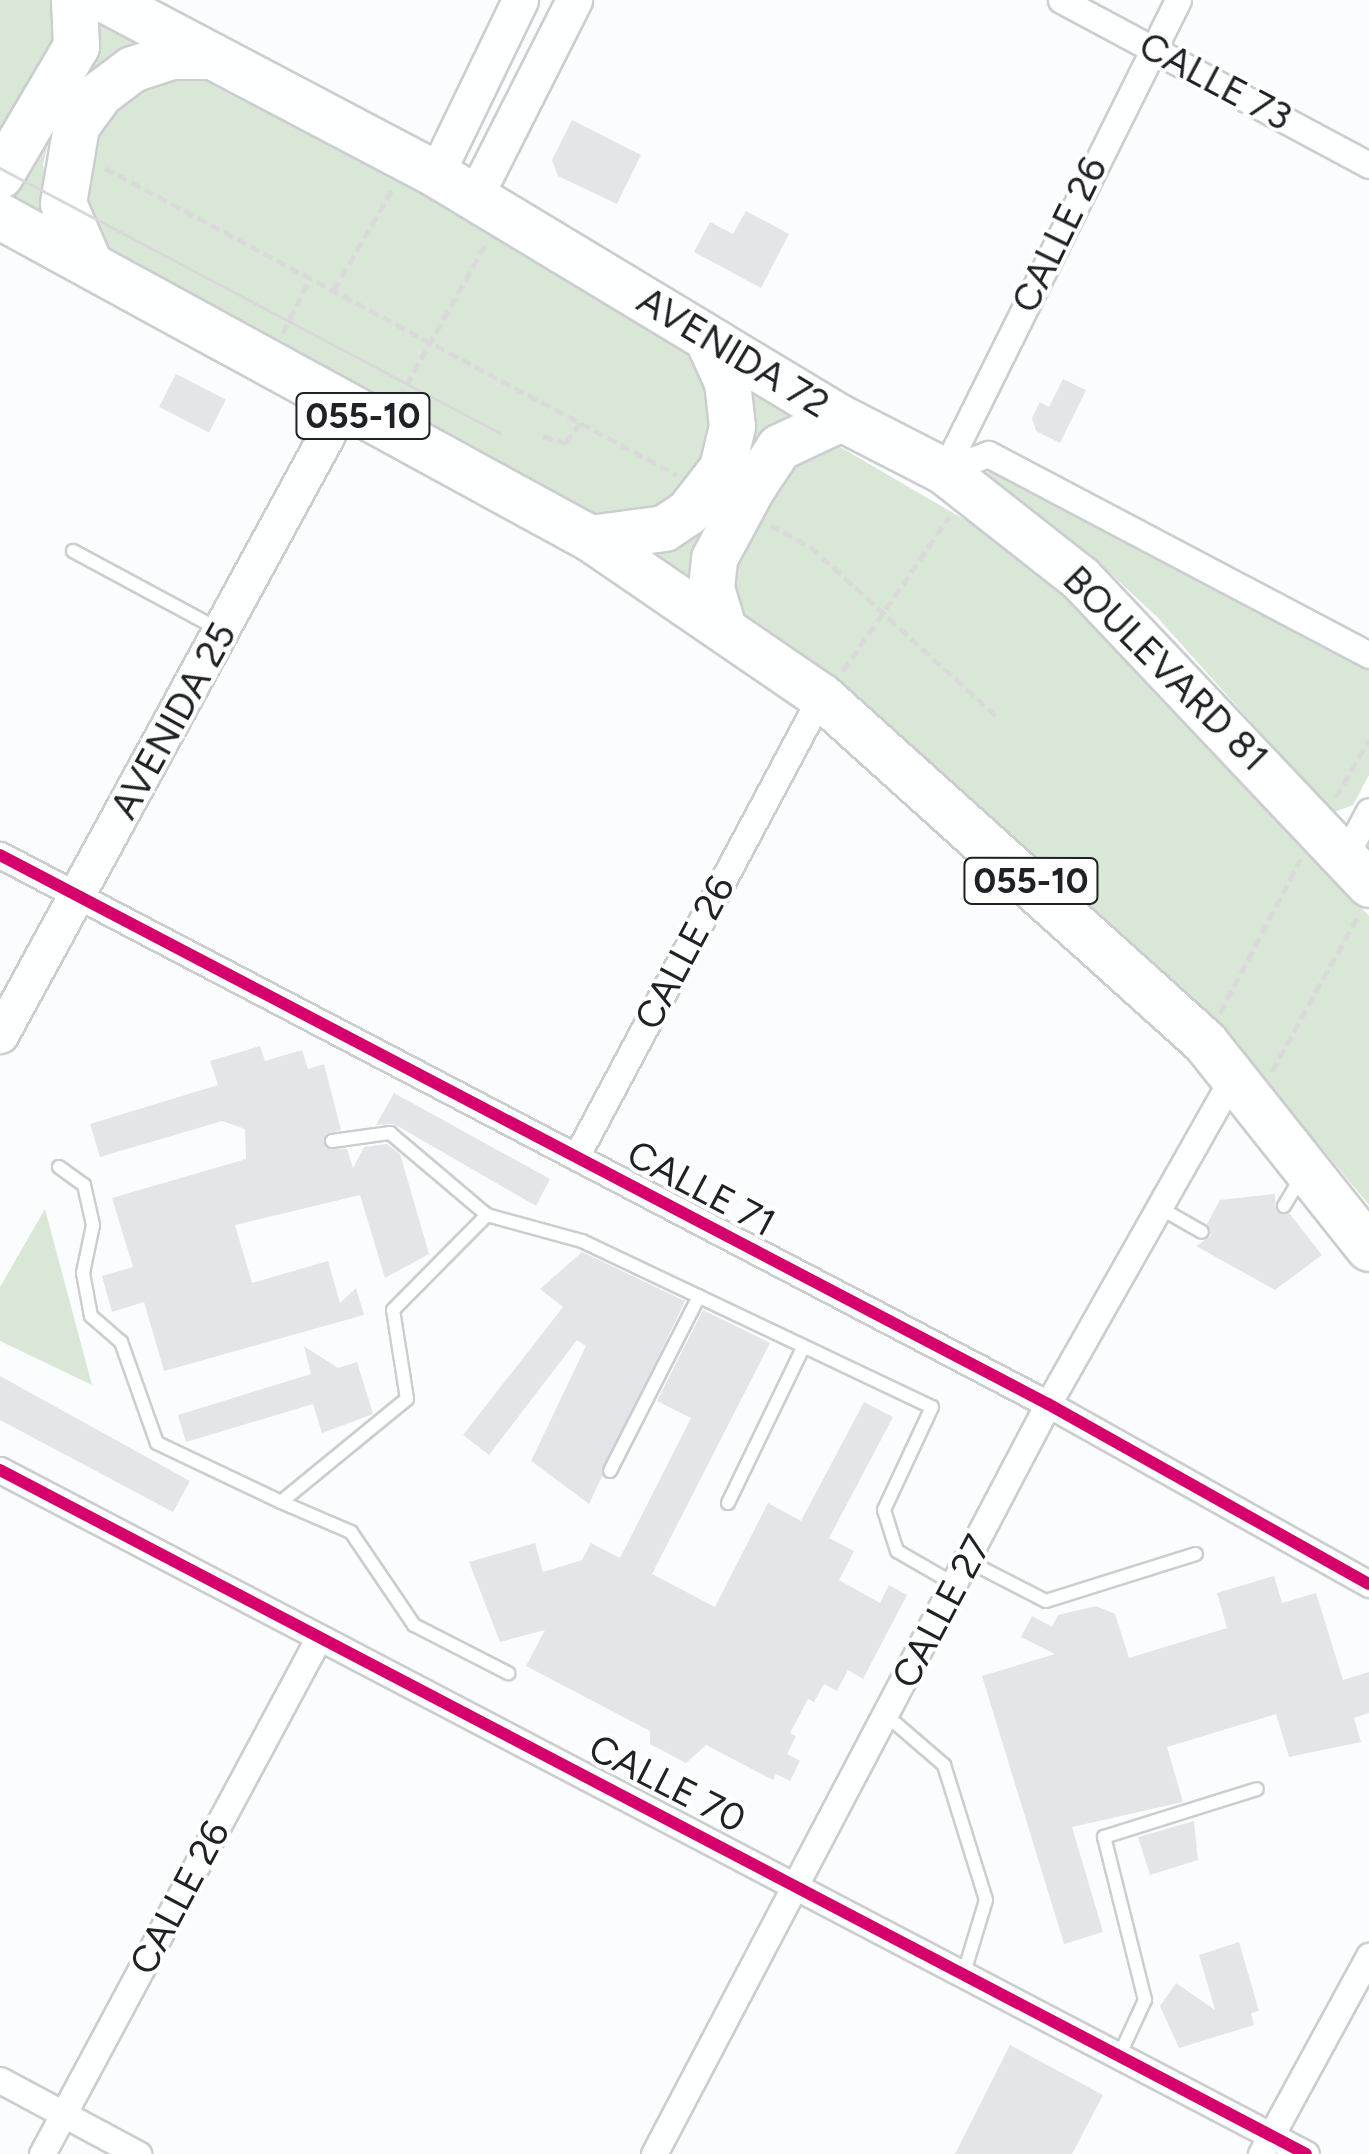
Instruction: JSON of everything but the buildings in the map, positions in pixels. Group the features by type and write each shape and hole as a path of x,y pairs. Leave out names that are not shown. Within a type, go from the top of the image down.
{"highway":[{"path":"0,176 76,46 74,0"},
{"name":"AVENIDA 72","path":"106,0 488,206 840,418 957,482"},
{"path":"89,263 64,202 67,148 100,93 132,68 172,56 212,56"},
{"name":"055-10","path":"0,216 590,538 722,624 821,696 1232,1072 1369,1248"},
{"path":"706,338 727,382 732,426 711,588 722,624"},
{"path":"590,538 664,528 724,500 780,447 840,418"},
{"name":"BOULEVARD 81","path":"957,482 1080,578 1344,857"}],"street":[{"path":"422,169 520,0"},
{"path":"488,206 574,0"},
{"name":"CALLE 73","path":"1061,0 1369,164"},
{"name":"CALLE 26","path":"957,482 1152,48 1178,0"},
{"name":"AVENIDA 25","path":"0,1035 223,632 343,405"},
{"path":"957,482 988,454 1369,655"},
{"name":"CALLE 26","path":"576,1157 821,696"},
{"path":"1344,857 1369,811"},
{"name":"CALLE 71","path":"0,855 1048,1404 1369,1584"},
{"name":"CALLE 27","path":"654,2154 796,1882 958,1586 1048,1404 1232,1072"},
{"name":"CALLE 70","path":"0,1470 318,1641 964,1969 1120,2054 1266,2144 1306,2154"},
{"name":"CALLE 26","path":"42,2154 318,1641"},
{"path":"1266,2144 1369,1956"},
{"path":"0,2080 138,2154"}],"lane":[{"path":"73,551 223,632"},
{"path":"332,1141 390,1133 487,1215 582,1241 932,1407 884,1510 897,1551 958,1586"},
{"path":"59,1166 84,1185 94,1225 83,1273 91,1316 121,1342 157,1443 351,1532 414,1625 508,1673"},
{"path":"1284,1206 1308,1167"},
{"path":"1160,1208 1202,1232"},
{"path":"282,1502 407,1400 393,1310 487,1215"},
{"path":"610,1471 699,1296"},
{"path":"728,1503 804,1346"},
{"path":"970,1562 1046,1601 1196,1554"},
{"path":"886,1715 916,1733 944,1765 986,1900 964,1969"},
{"path":"1120,2054 1146,2000 1104,1837 1256,1789"}],"path":[{"path":"67,148 810,547 996,716"},
{"path":"334,290 422,169"},
{"path":"384,427 430,340 488,206"},
{"path":"290,377 306,352 280,338 310,278"},
{"path":"543,436 566,444 580,422"},
{"path":"821,696 884,616 957,482"},
{"path":"1232,1072 1344,857 1369,740"},
{"path":"1232,1072 1369,897"}],"green space":[{"path":"0,0 56,0 66,25 0,160"},
{"path":"92,16 147,45 69,99 51,133 43,164 52,225 0,197"},
{"path":"194,75 510,238 676,340 704,369 717,410 691,489 633,520 571,512 116,258 94,235 77,181 85,139 134,85"},
{"path":"744,382 796,414 697,588 641,554 671,544"},
{"path":"823,437 1020,552 1101,622 1369,916 1369,1205 1226,1033 1106,921 818,668 729,611 721,575 793,444"},
{"path":"990,466 1369,670 1369,775 1353,805 1332,813 1158,618 1091,555 985,479"},
{"path":"45,1209 92,1385 0,1341 0,1287"}],"tram line":[{"path":"0,168 500,433"}],"cycle path":[{"path":"0,855 1048,1404 1369,1584"},
{"path":"0,1470 1306,2154"}]}
